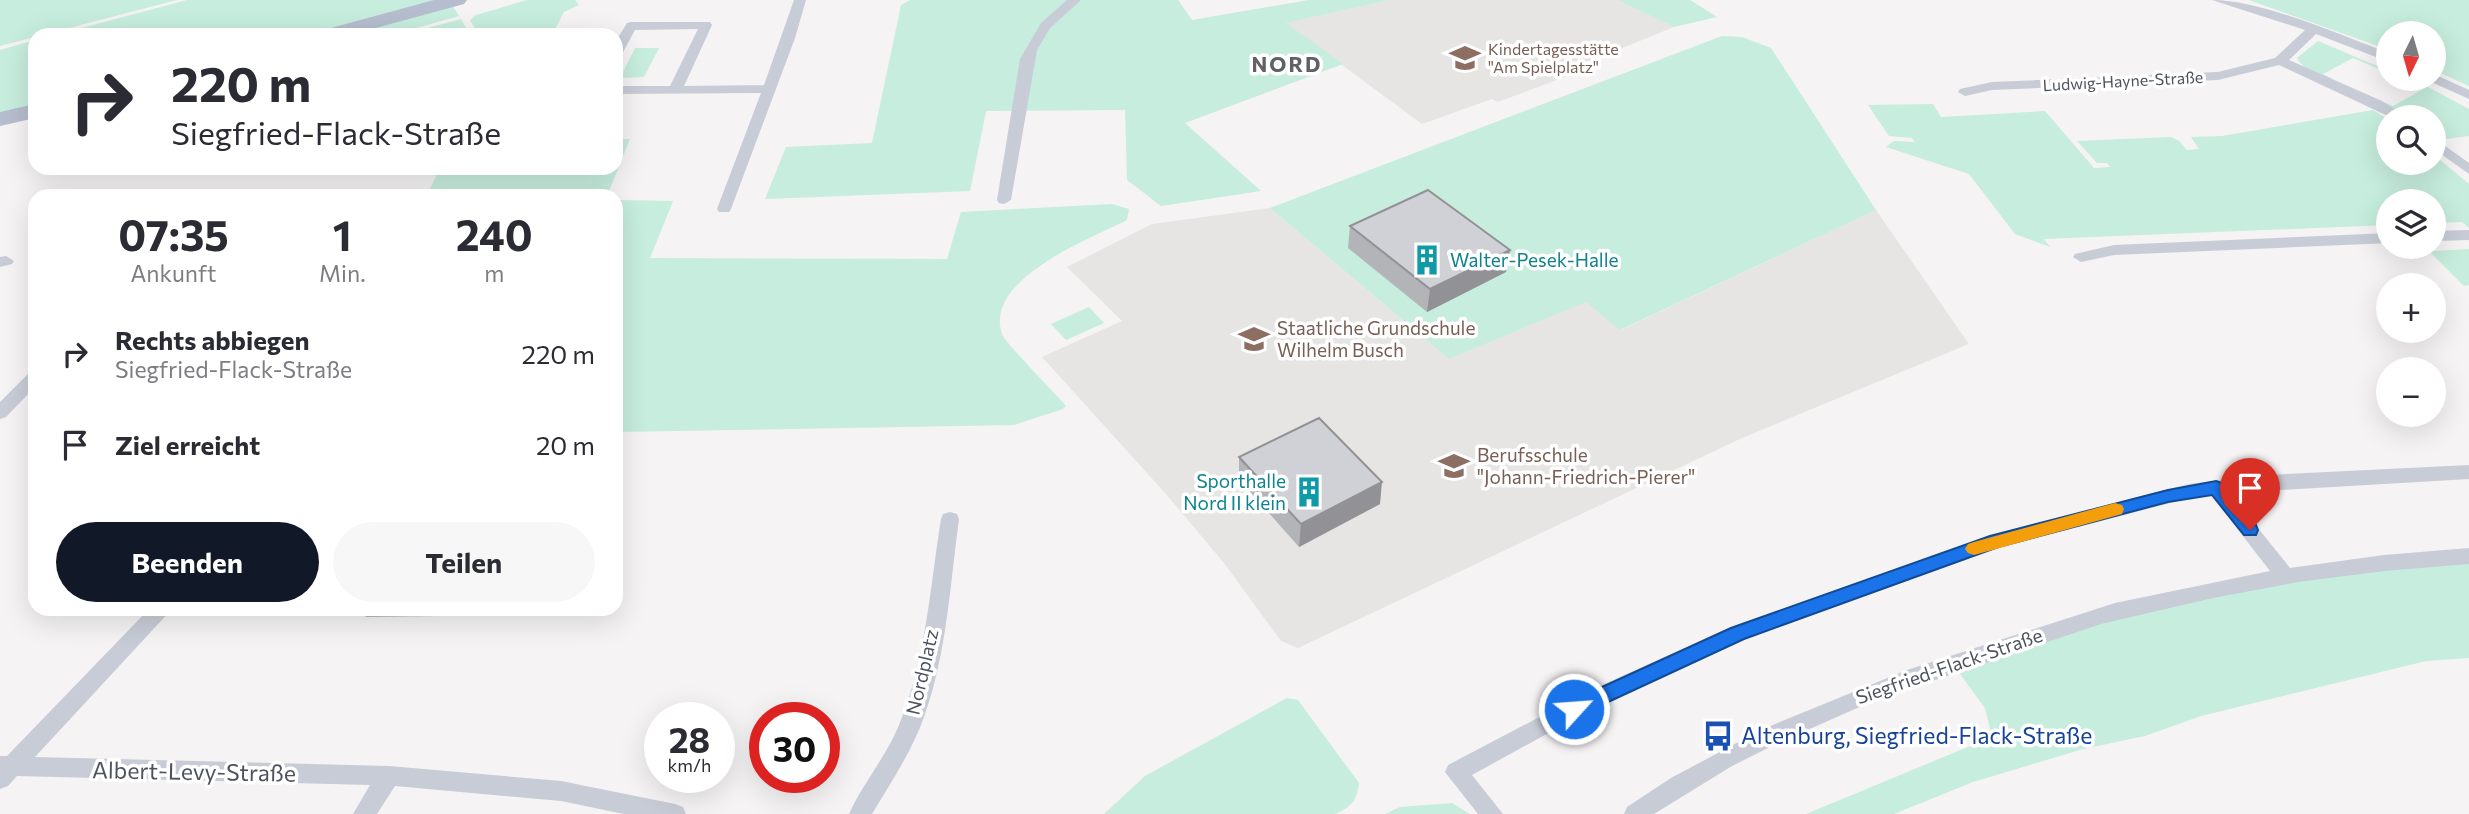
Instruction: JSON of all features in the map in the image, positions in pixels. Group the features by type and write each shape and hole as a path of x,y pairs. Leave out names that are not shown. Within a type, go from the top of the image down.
{"main road":[{"path":"353,28 457,0"},
{"path":"0,119 28,113"}],"street":[{"path":"724,209 800,0"},
{"path":"1004,200 1023,82 1032,45 1044,25 1075,0"},
{"path":"2218,0 2314,29 2376,53"},
{"path":"623,40 631,26 706,25 676,90"},
{"name":"Ludwig-Hayne-Straße","path":"1965,92 1992,86 2218,76 2280,61 2314,29"},
{"path":"2280,61 2379,105"},
{"path":"2446,84 2469,95"},
{"path":"623,90 769,89"},
{"path":"2446,152 2469,170"},
{"path":"2446,236 2469,235"},
{"path":"2081,257 2114,250 2376,239"},
{"path":"0,413 28,384"},
{"path":"1492,814 1456,772 1598,696 1738,633 1996,541 2158,498 2216,488 2267,482 2469,472"},
{"path":"2216,488 2286,578"},
{"name":"Nordplatz","path":"860,814 898,750 914,715 927,669 950,519"},
{"name":"Siegfried-Flack-Straße","path":"1635,814 1673,788 1811,715 1916,674 2128,608 2286,578 2469,556"},
{"path":"3,771 155,616"},
{"name":"Albert-Levy-Straße","path":"3,771 389,776 561,791 675,814"},
{"path":"364,814 389,776"}],"shaded area":[{"name":"Kindertagesstätte \"Am Spielplatz\"","path":"1389,0 1617,0 1674,27 1578,66 1583,70 1498,102 1492,99 1422,124 1285,23"},
{"path":"1270,208 1449,359 1587,301 1621,330 1876,210 1969,344 1742,438 1298,648 1281,641 1224,563 1166,494 1042,357 1122,321 1067,267 1152,224"}],"green space":[{"path":"0,0 177,0 69,28 28,28 28,39 0,46"},
{"path":"187,0 439,0 339,28 81,28"},
{"path":"527,0 575,0 579,5 564,12 556,28 475,28 470,20 476,15"},
{"path":"910,0 1178,0 1192,20 1309,0 1389,0 1286,23 1343,64 1185,123 1261,191 1161,206 1127,180 1125,110 986,111 970,191 765,199 786,147 872,143 901,5"},
{"path":"1617,0 1690,0 1717,17 1674,27"},
{"path":"2249,0 2469,0 2469,86 2446,75 2446,21 2376,21 2376,45"},
{"path":"452,5 459,16 416,28 368,28"},
{"path":"461,19 466,28 428,28"},
{"path":"1722,36 1742,37 1771,48 1876,210 1620,330 1586,302 1449,359 1270,208"},
{"path":"2318,41 2376,68 2353,58 2323,74 2333,79 2313,72 2297,58"},
{"path":"28,42 28,108 0,114 0,50"},
{"path":"635,48 659,48 644,77 623,78 623,72"},
{"path":"2419,91 2435,91 2469,109 2469,136 2446,139 2446,105 2395,105"},
{"path":"1933,104 1941,117 2045,111 2094,168 2110,167 2107,163 2097,163 2077,141 2171,137 2187,150 2199,149 2191,137 2222,136 2373,110 2376,112 2376,175 2446,175 2446,165 2469,184 2469,228 2462,222 2446,223 2446,189 2376,189 2376,226 2044,239 2050,247 2015,234 1969,174 1886,147 1894,141 1915,142 1912,138 1889,136 1868,105"},
{"path":"623,139 630,139 623,156"},
{"path":"437,175 615,175 610,189 430,189"},
{"path":"623,200 673,201 650,258 947,259 961,212 1112,204 1129,209 1127,220 1044,264 1023,279 1008,296 1000,314 1002,334 1066,406 1014,425 623,432"},
{"path":"2469,249 2469,285 2464,286 2437,259 2446,259 2446,250"},
{"path":"1089,307 1104,323 1066,340 1051,324"},
{"path":"2469,556 2469,658 2426,661 2201,716 2145,736 2083,749 1973,782 1894,814 1806,814 1992,737 1985,708 1952,663 2128,608 2289,577"},
{"path":"1287,698 1298,700 1359,783 1355,799 1345,809 1335,814 1104,814 1145,776"},
{"path":"1452,803 1470,814 1385,814 1400,807"}],"building":[{"path":"1428,190 1510,250 1430,289 1350,226"},
{"name":"Sporthalle Nord II klein","path":"1319,418 1382,482 1301,524 1239,457"}],"slow traffic":[{"path":"1974,549 2115,509"}],"place":[{"name":"Kindertagesstätte \"Am Spielplatz\"","path":"1465,58"},
{"name":"Walter-Pesek-Halle","path":"1427,260"},
{"name":"Staatliche Grundschule Wilhelm Busch","path":"1254,339"},
{"name":"Berufsschule \"Johann-Friedrich-Pierer\"","path":"1454,466"},
{"name":"Sporthalle Nord II klein","path":"1309,492"},
{"name":"Altenburg, Siegfried-Flack-Straße","path":"1718,736"}],"district":[{"name":"NORD","path":"1287,65"}],"route":[{"path":"1574,709 1738,633 1996,541 2168,496 2216,488 2250,530"}]}
